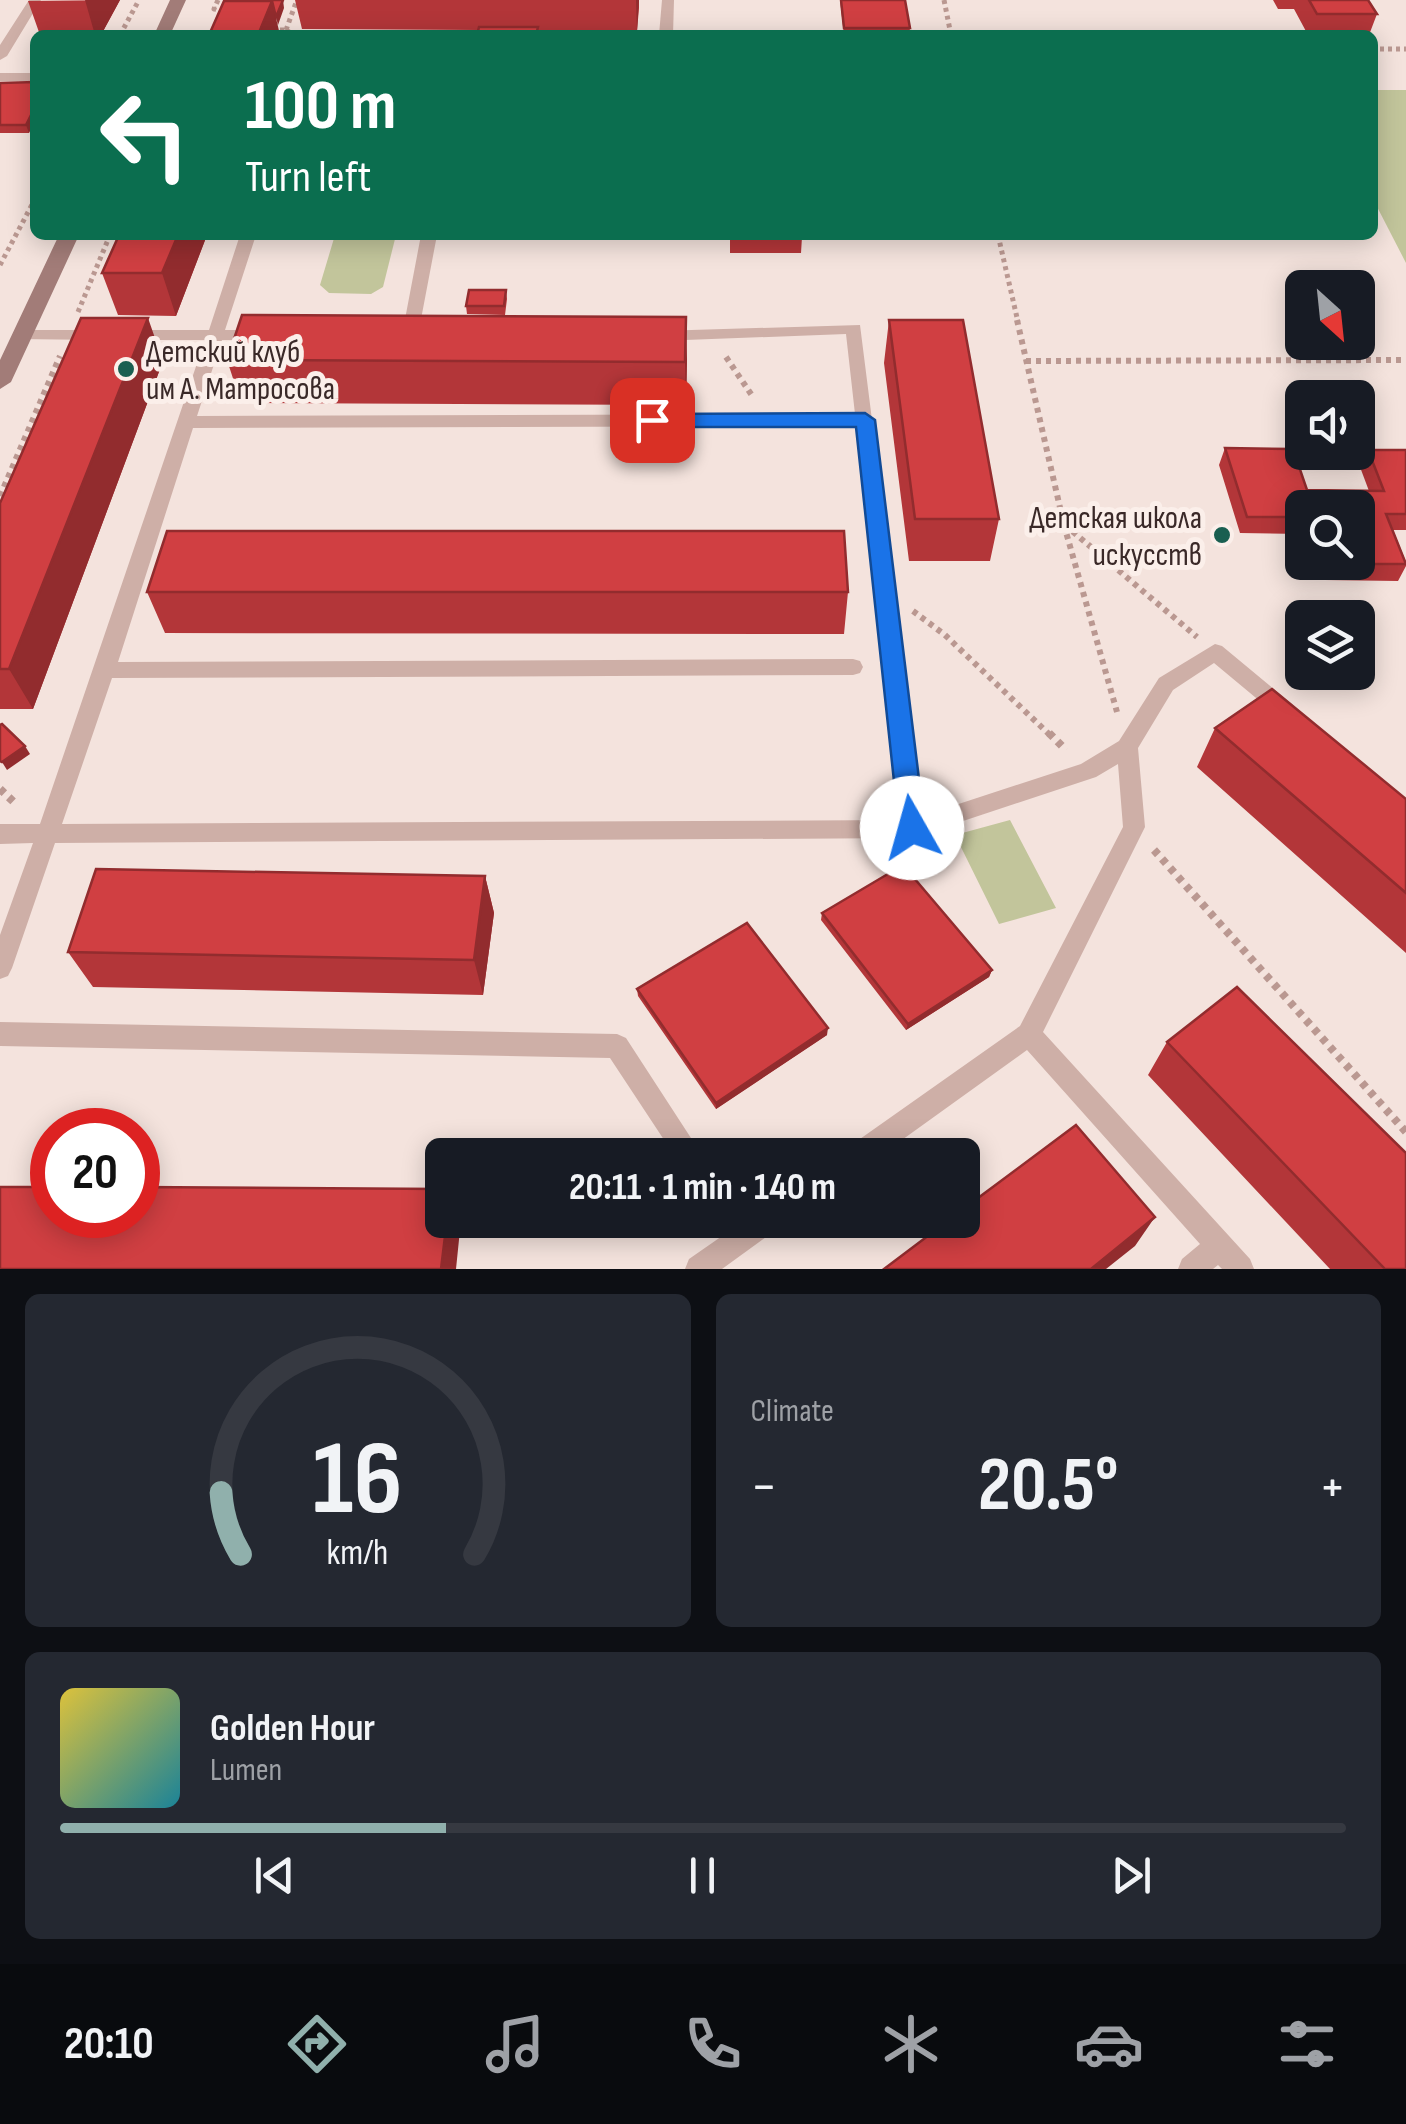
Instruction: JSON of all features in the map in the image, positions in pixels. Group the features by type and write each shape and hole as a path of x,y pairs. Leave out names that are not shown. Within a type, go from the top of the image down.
{"street":[{"path":"164,30 178,0"},
{"path":"0,382 66,240"}],"lane":[{"path":"0,56 35,0"},
{"path":"666,30 668,0"},
{"path":"0,76 30,76"},
{"path":"0,968 105,670 246,240"},
{"path":"410,335 428,240"},
{"path":"636,336 854,329 912,828"},
{"path":"22,334 273,335"},
{"path":"390,335 429,335"},
{"path":"186,422 865,420"},
{"path":"0,834 912,828 1088,771 1127,746 1166,684 1215,652 1302,725"},
{"path":"105,670 853,666"},
{"path":"883,1138 1029,1034 1134,827 1127,746"},
{"path":"0,1034 617,1046 678,1138"},
{"path":"1029,1034 1240,1269"},
{"path":"699,1269 729,1238"},
{"path":"1192,1269 1220,1246"}],"path":[{"path":"123,30 138,0"},
{"path":"218,0 214,9 229,12"},
{"path":"270,30 286,30 297,0"},
{"path":"944,0 950,30"},
{"path":"1378,49 1406,49"},
{"path":"0,265 30,208"},
{"path":"0,496 108,240"},
{"path":"999,240 1064,525 1127,746"},
{"path":"712,336 769,420"},
{"path":"1026,360 1406,360"},
{"path":"1064,525 1215,652"}],"green space":[{"path":"1378,90 1406,90 1406,263 1378,209"},
{"path":"334,240 395,240 383,287 371,294 329,293 320,285"},
{"path":"1010,820 1056,908 999,924 955,835"}],"building":[{"path":"240,0 283,0 276,17 272,1"},
{"path":"841,0 905,0 910,28 844,28"},
{"path":"1309,0 1368,0 1377,14 1317,14"},
{"path":"224,1 272,1 260,30 211,30"},
{"path":"479,27 538,27 537,30 478,30"},
{"path":"30,82 30,117 26,125 0,125 0,83"},
{"path":"117,240 176,240 162,273 102,273"},
{"path":"469,290 506,290 504,306 466,306"},
{"path":"242,315 686,317 685,362 227,360"},
{"path":"81,318 148,318 9,669 0,669 0,503"},
{"path":"889,320 963,320 999,519 915,519"},
{"path":"1225,448 1285,449 1285,470 1300,470 1307,490 1285,490 1285,517 1247,517"},
{"path":"1375,450 1406,450 1406,514 1386,514 1406,564 1375,564 1375,491 1384,491 1375,468"},
{"path":"167,531 844,531 848,592 147,592"},
{"path":"1272,689 1406,799 1406,893 1215,728"},
{"path":"0,725 25,746 2,762"},
{"path":"903,865 992,970 908,1024 822,913"},
{"path":"96,869 485,876 474,960 68,952"},
{"path":"747,923 828,1028 716,1103 637,989"},
{"path":"1237,987 1406,1153 1406,1269 1385,1269 1167,1042"},
{"path":"1076,1125 1155,1217 1091,1269 884,1269 925,1238 980,1238 980,1197"},
{"path":"0,1187 30,1187 30,1238 160,1238 160,1187 425,1189 425,1238 445,1238 441,1269 0,1269"}],"place":[{"name":"Детский клуб им А. Матросова","path":"126,369"},
{"name":"Детская школа искусств","path":"1222,535"}],"route":[{"path":"652,420 865,420 912,828"}]}
